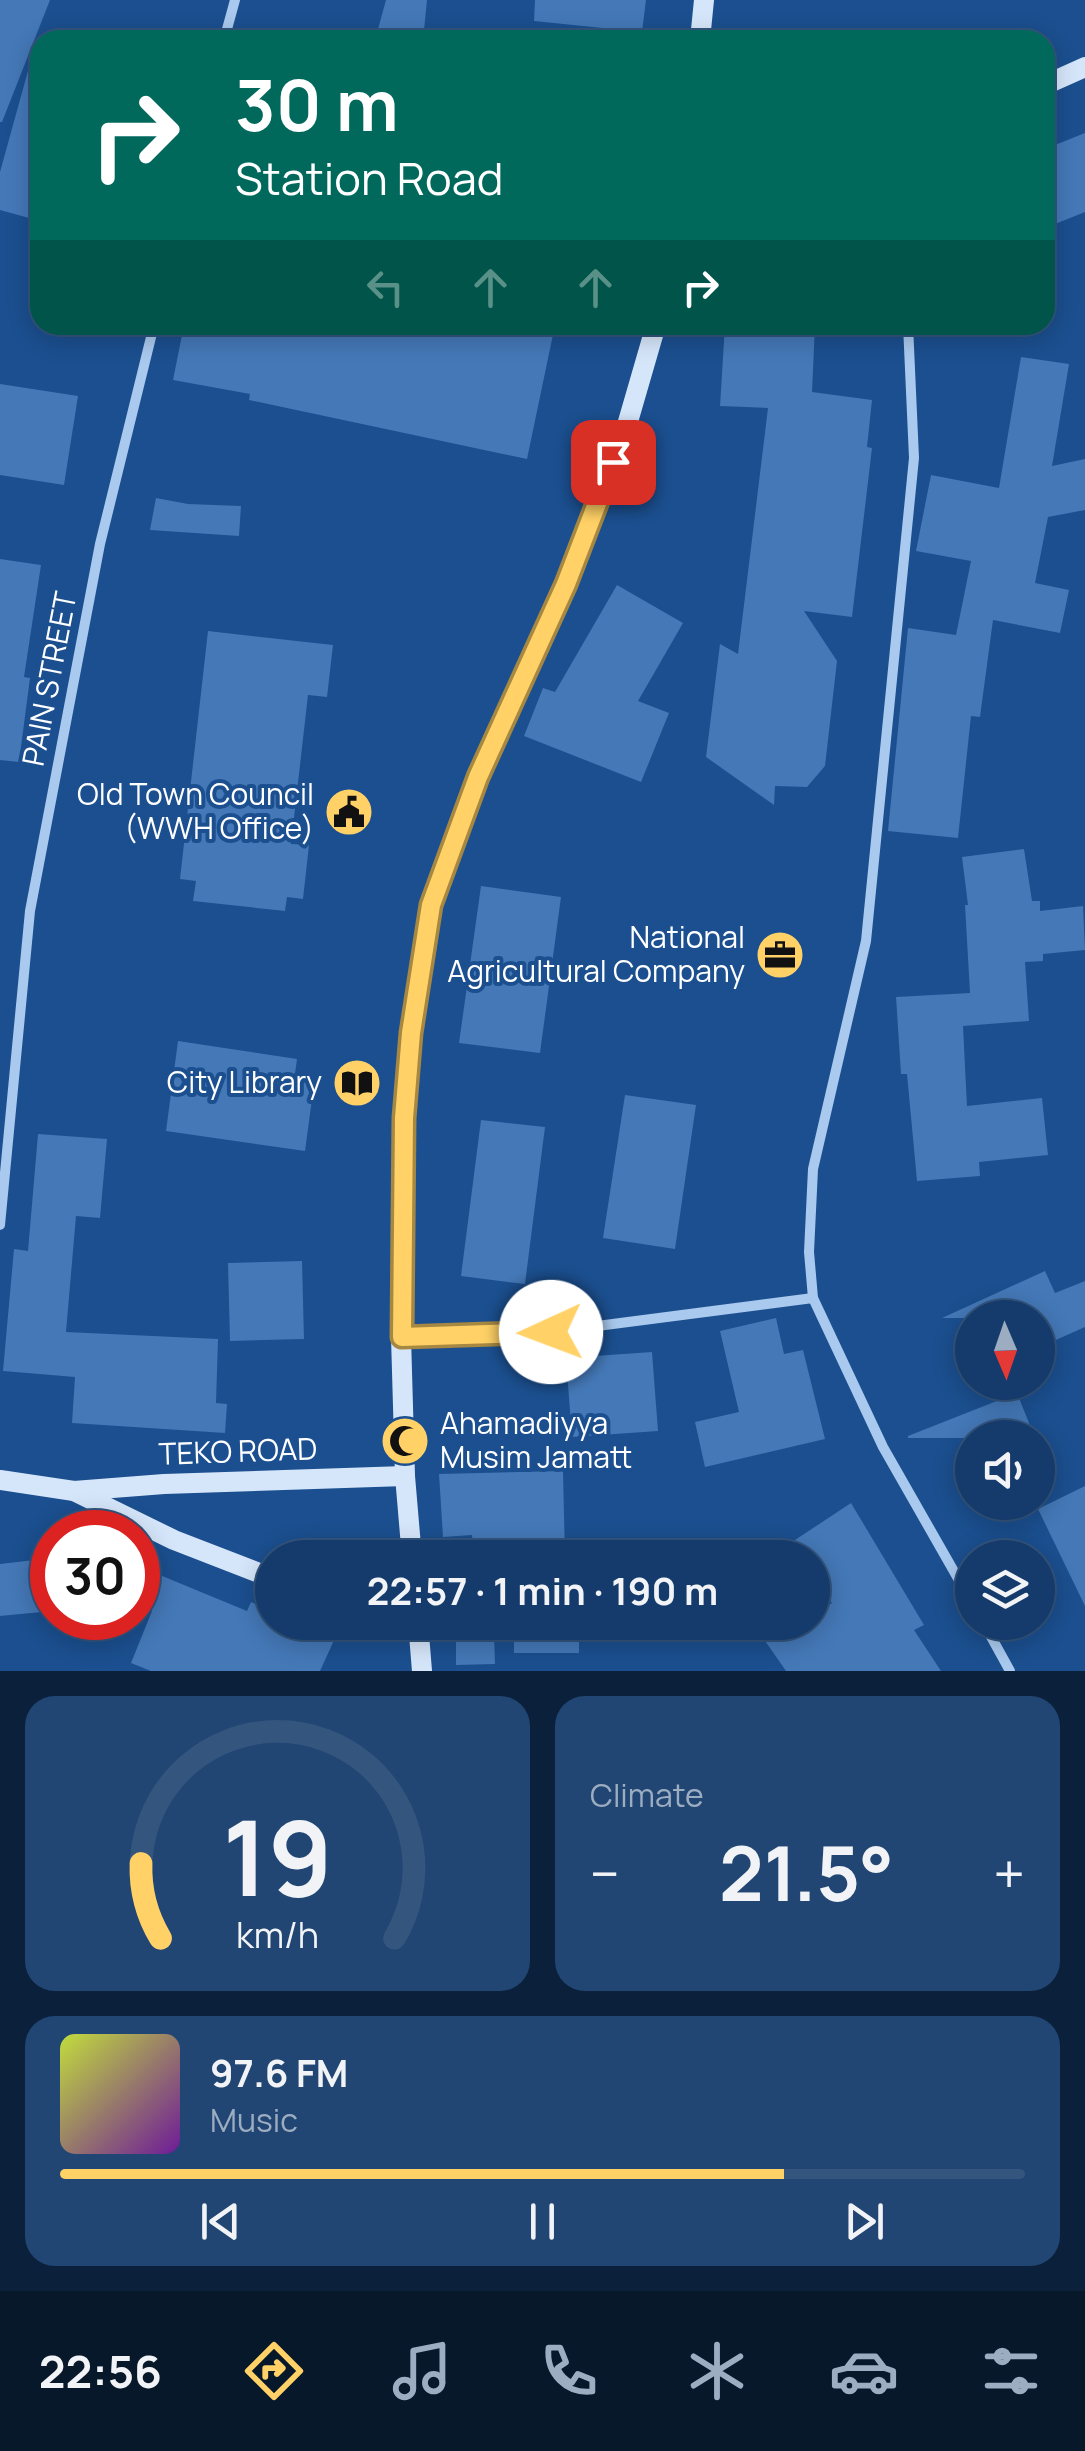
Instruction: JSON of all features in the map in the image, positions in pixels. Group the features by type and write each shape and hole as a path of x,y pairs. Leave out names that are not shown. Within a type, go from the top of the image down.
{"main road":[{"path":"701,30 704,0"},
{"path":"1055,80 1085,67"},
{"path":"410,1540 402,1337 404,1118 411,1033 431,905 478,777 566,584 625,432 653,335"},
{"name":"TEKO ROAD","path":"0,1480 74,1492 164,1484 405,1476"},
{"name":"TEKO ROAD","path":"74,1492 174,1540 255,1571"},
{"path":"419,1640 422,1671"}],"street":[{"path":"227,30 235,0"},
{"name":"PAIN STREET","path":"0,1225 30,911 100,544 152,335"},
{"path":"908,335 914,458 866,941 813,1169 810,1252 814,1298 883,1446 955,1573"},
{"path":"402,1337 551,1332 814,1298"},
{"path":"994,1640 1010,1671"}],"building":[{"path":"0,0 50,0 38,30 30,30 30,51 0,122"},
{"path":"386,0 427,0 424,30 378,30"},
{"path":"535,0 646,0 642,30 534,21"},
{"path":"30,64 30,218 0,210 0,172"},
{"path":"1085,133 1085,212 1055,224 1055,145"},
{"path":"182,335 553,335 527,459 249,400 250,394 173,380"},
{"path":"724,335 815,335 812,392 872,400 867,447 872,448 852,617 804,611 837,661 825,766 807,787 775,786 774,805 706,757 720,644 738,654 768,408 720,406"},
{"path":"1021,357 1069,364 1052,466 1085,459 1085,510 1048,517 1035,583 1069,590 1060,633 993,620 980,717 971,716 958,838 888,831 908,628 956,635 971,561 916,551 931,475 999,488"},
{"path":"0,384 78,396 64,485 0,475"},
{"path":"156,498 241,506 239,536 150,530"},
{"path":"0,559 41,565 24,677 30,678 19,762 0,760"},
{"path":"617,585 683,623 638,701 669,713 641,782 524,736 543,688 555,692"},
{"path":"208,631 333,645 327,697 308,695 291,844 309,845 303,899 287,897 285,911 193,901 196,881 180,879"},
{"path":"1024,849 1032,901 1040,901 1040,911 1083,906 1085,950 1043,954 1043,961 1025,962 1029,1021 963,1026 967,1106 1042,1098 1048,1155 979,1162 980,1176 917,1181 907,1074 901,1074 896,997 970,993 968,905 962,857"},
{"path":"481,886 561,897 540,1053 459,1043"},
{"path":"178,1041 297,1059 294,1081 314,1084 305,1151 166,1131"},
{"path":"625,1095 696,1105 675,1249 603,1238"},
{"path":"481,1120 545,1127 525,1284 461,1276"},
{"path":"38,1134 107,1139 100,1218 76,1216 66,1332 218,1339 216,1403 227,1404 225,1433 72,1423 75,1377 3,1371 14,1249 28,1251"},
{"path":"302,1261 304,1339 230,1341 228,1263"},
{"path":"1045,1271 1055,1293 1085,1281 1085,1327 1055,1340 1055,1300 981,1300"},
{"path":"776,1318 784,1354 803,1350 825,1439 705,1467 695,1422 739,1412 720,1331"},
{"path":"652,1352 658,1431 572,1437 566,1358"},
{"path":"999,1400 1020,1400 1028,1420 955,1420 955,1438 908,1436"},
{"path":"563,1471 565,1540 443,1537 439,1474"},
{"path":"1085,1486 1085,1606 1043,1520 1055,1520 1055,1501"},
{"path":"851,1503 924,1625 914,1630 941,1671 786,1671 764,1640 830,1640 830,1540 795,1540"},
{"path":"30,1561 30,1613 0,1616 0,1564"},
{"path":"160,1575 247,1611 251,1602 255,1604 255,1640 334,1640 320,1671 151,1671 131,1663 140,1640 160,1640"},
{"path":"456,1640 494,1640 495,1664 456,1665"},
{"path":"514,1640 579,1640 579,1653 514,1653"}],"place":[{"name":"Old Town Council (WWH Office)","path":"349,812"},
{"name":"National Agricultural Company","path":"780,955"},
{"name":"City Library","path":"357,1083"},
{"name":"Ahamadiyya Musim Jamatt","path":"405,1441"}],"route":[{"path":"551,1332 402,1337 404,1118 411,1033 431,905 478,777 566,584 613,462"}]}
